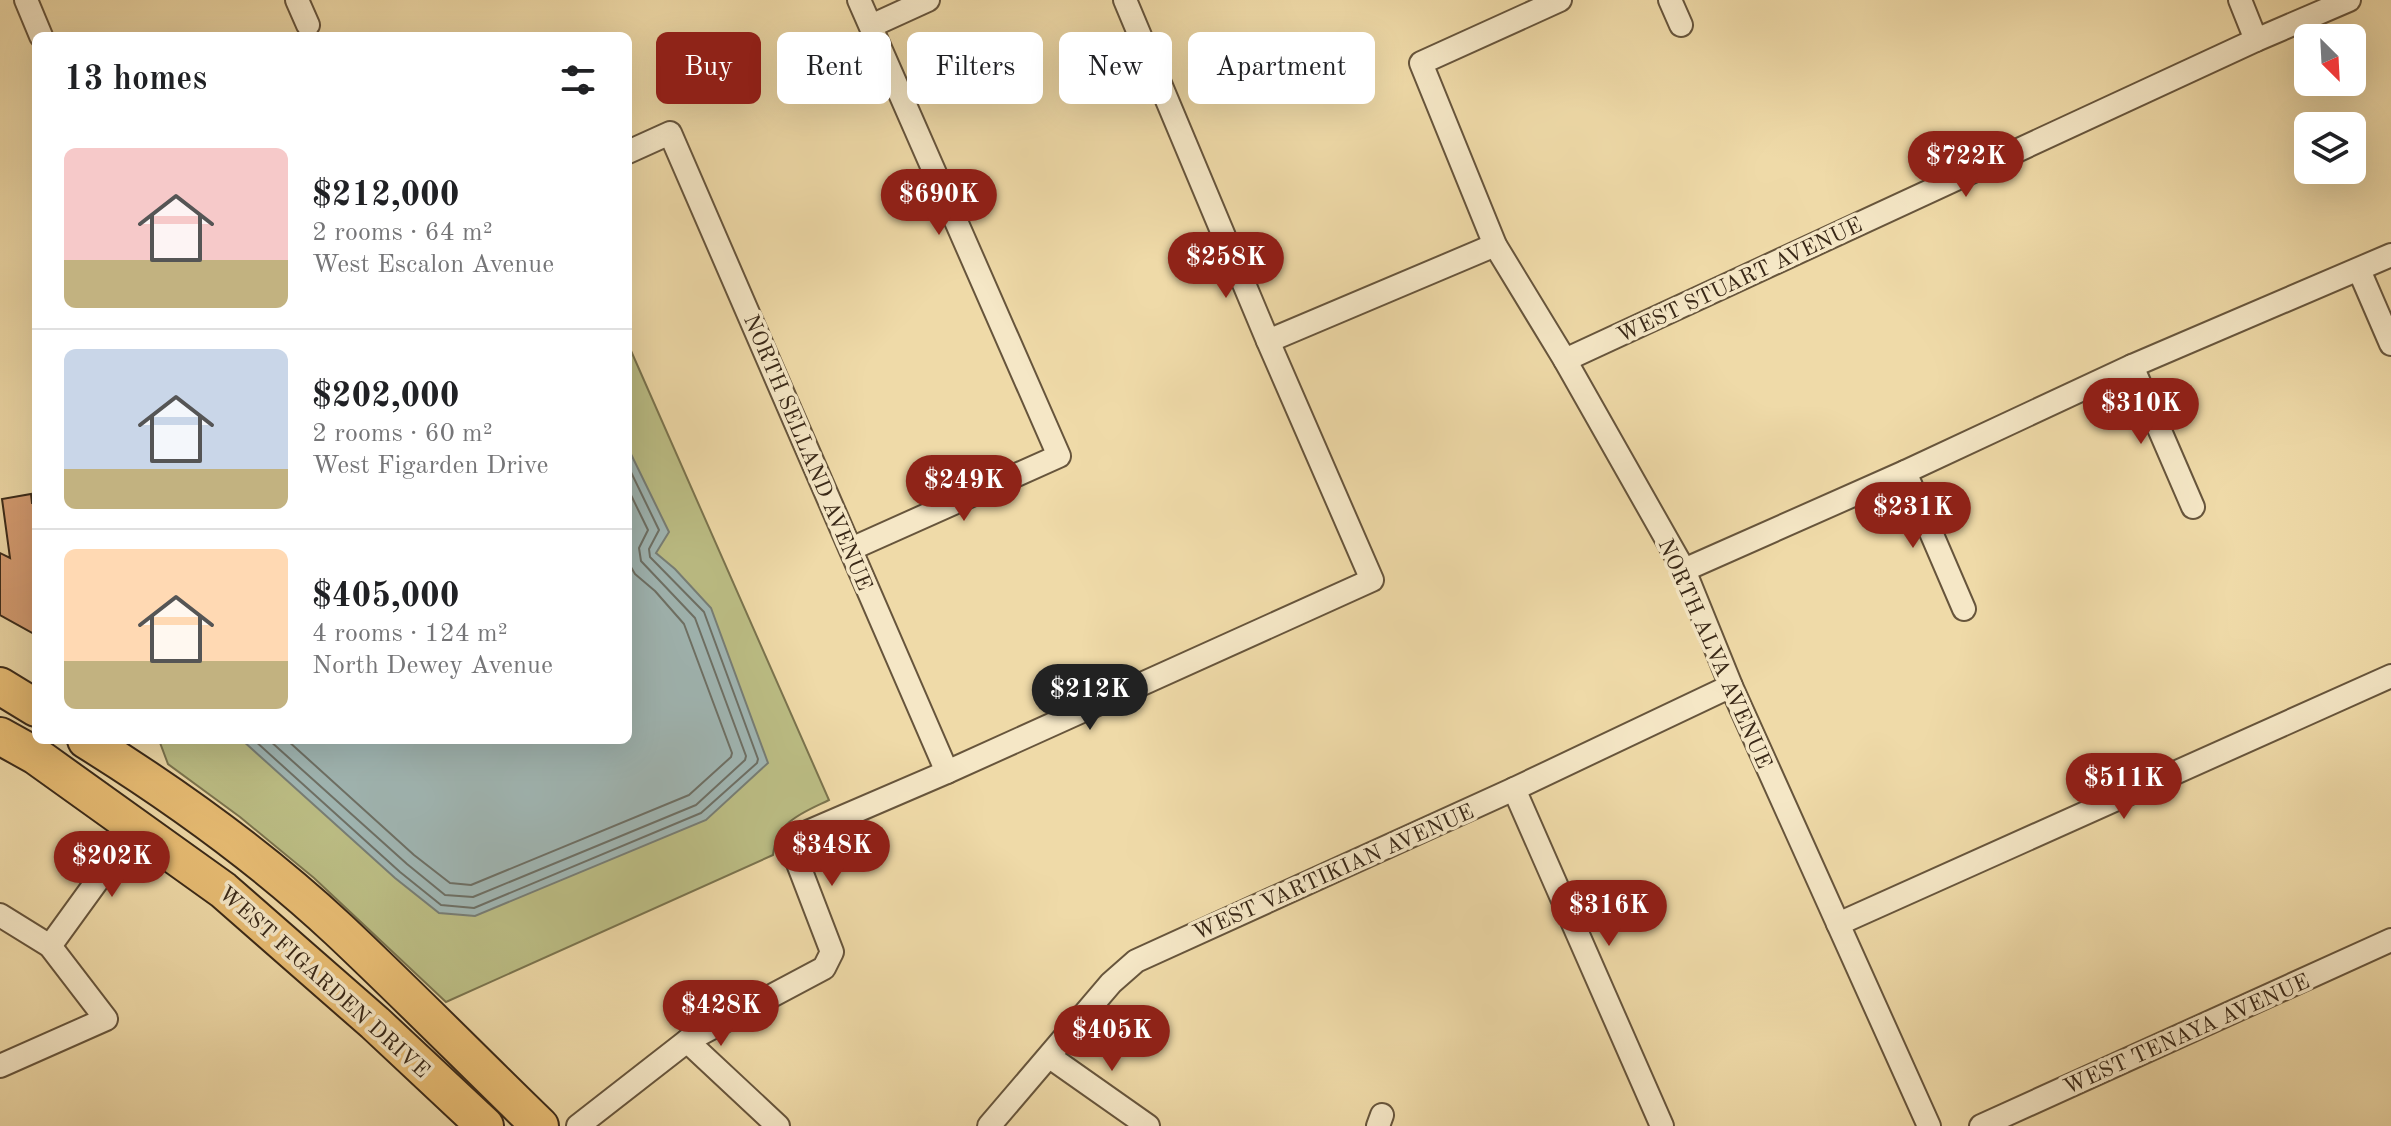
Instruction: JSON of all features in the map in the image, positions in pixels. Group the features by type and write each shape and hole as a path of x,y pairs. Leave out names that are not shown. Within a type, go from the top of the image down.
{"main road":[{"path":"0,686 32,706"},
{"name":"WEST FIGARDEN DRIVE","path":"0,736 36,756 223,890 485,1121"},
{"name":"WEST FIGARDEN DRIVE","path":"92,744 155,783 226,836 327,920 540,1126"}],"street":[{"path":"26,0 39,32"},
{"path":"297,0 308,25"},
{"path":"851,549 1059,456 859,0"},
{"path":"871,26 928,0"},
{"path":"578,1126 687,1041 824,968 832,952 789,840 1372,580 1125,0"},
{"name":"NORTH ALVA AVENUE","path":"1560,0 1421,63 1495,245 1565,360 1684,570 1731,686 1929,1126"},
{"path":"1670,0 1681,25"},
{"path":"2240,0 2256,40"},
{"name":"WEST STUART AVENUE","path":"1565,360 2256,40 2349,0"},
{"name":"NORTH SELLAND AVENUE","path":"632,150 670,133 947,772"},
{"path":"1268,341 1495,245"},
{"path":"1684,570 2132,366 2391,255"},
{"path":"2359,270 2391,344"},
{"path":"2132,366 2193,507"},
{"path":"1905,472 1964,609"},
{"path":"1838,924 2391,676"},
{"name":"WEST VARTIKIAN AVENUE","path":"989,1126 1111,983 1136,961 1514,789 1731,686"},
{"path":"1514,789 1662,1126"},
{"path":"50,946 137,826"},
{"path":"0,915 50,946 106,1019 0,1066"},
{"name":"WEST TENAYA AVENUE","path":"1981,1126 2391,940"},
{"path":"687,1041 778,1126"},
{"path":"1050,1057 1148,1126"}],"green space":[{"path":"632,353 829,800 800,814 785,826 775,843 773,855 446,1002 314,878 240,817 168,764 160,744 632,744"}],"water":[{"path":"632,456 669,532 656,553 711,608 768,763 706,820 475,916 439,913 395,878 246,744 632,744"}],"building":[{"path":"31,494 32,633 0,615 0,553 10,558 2,499"}]}
